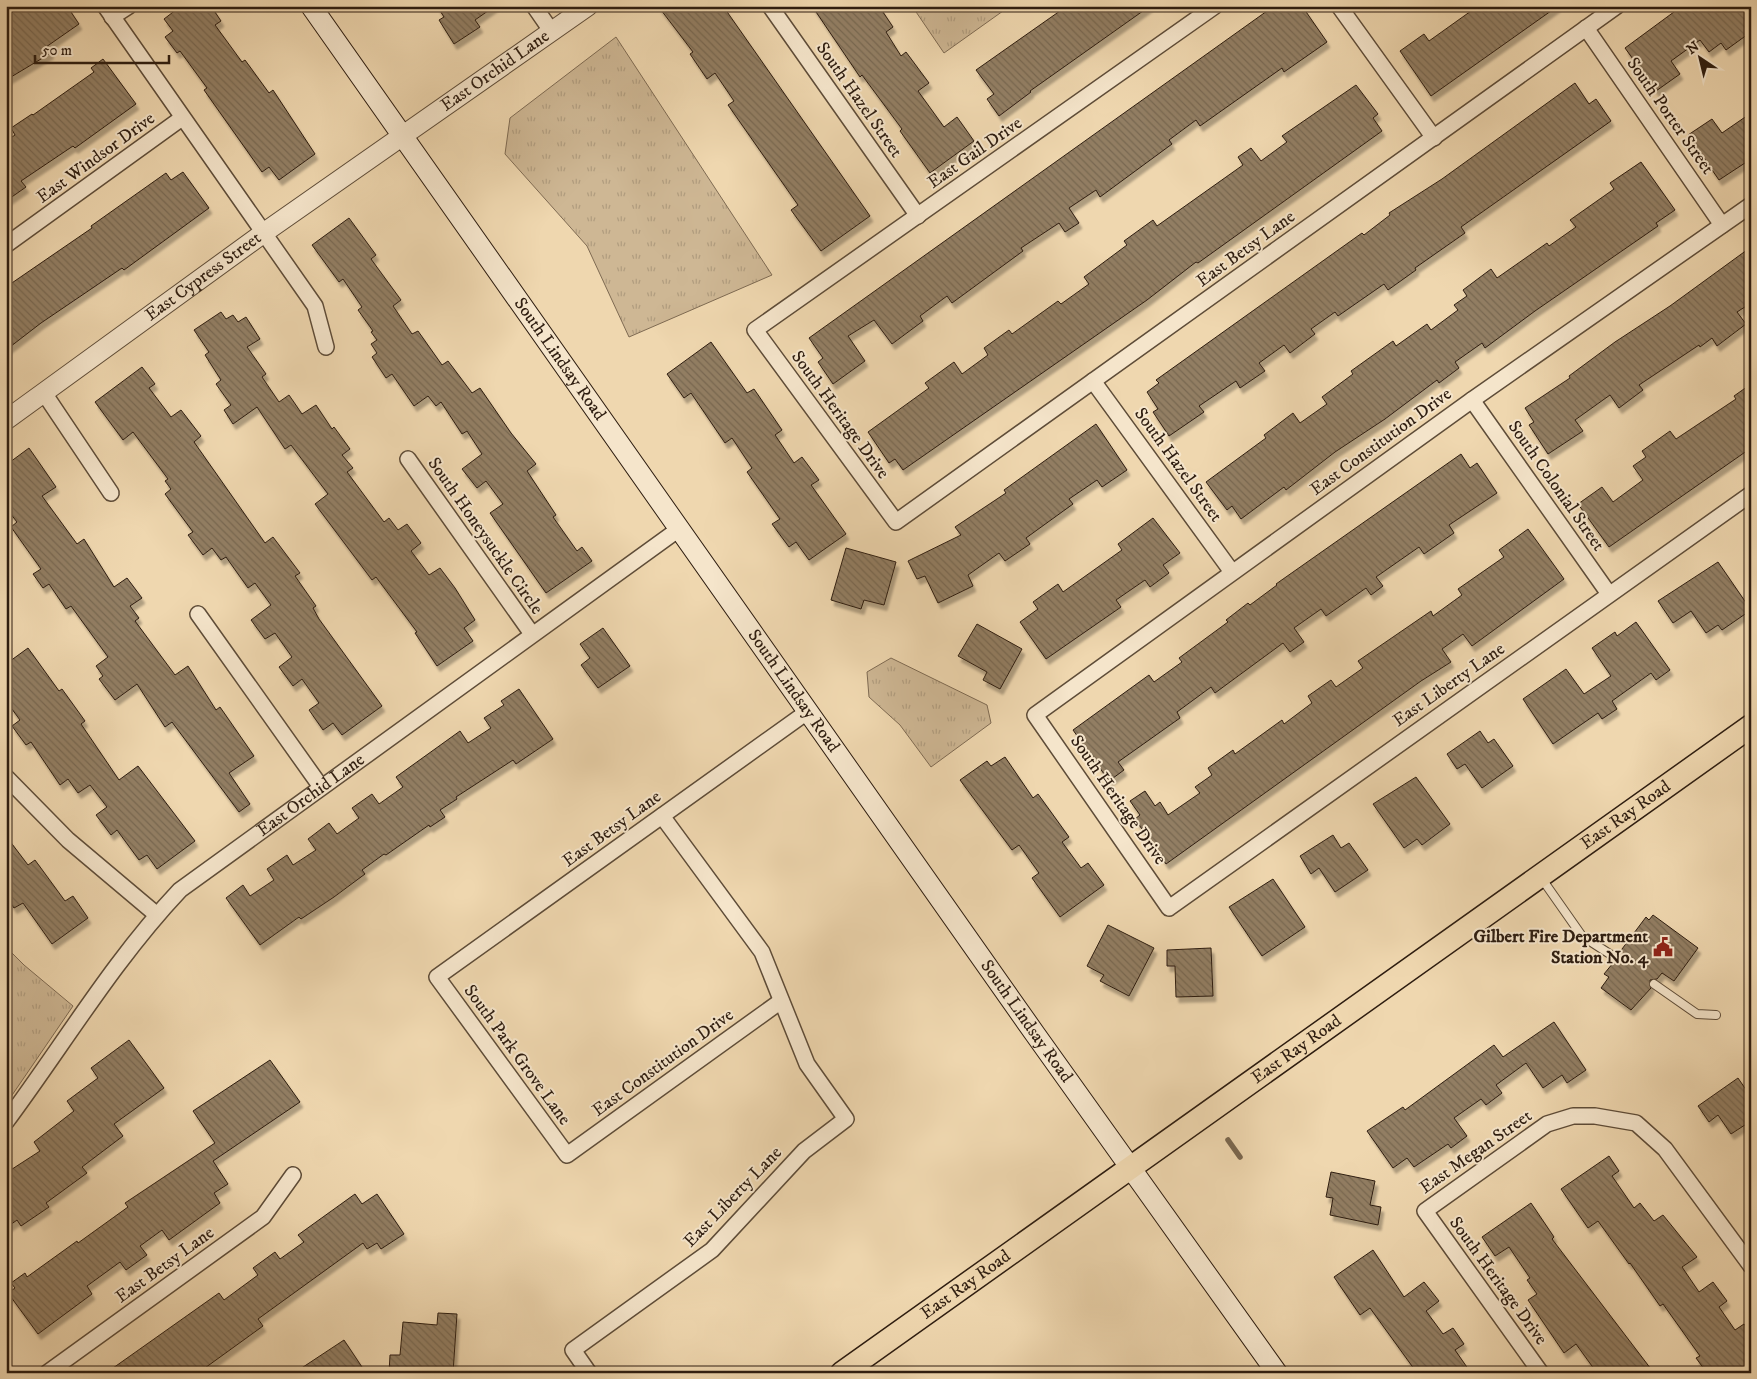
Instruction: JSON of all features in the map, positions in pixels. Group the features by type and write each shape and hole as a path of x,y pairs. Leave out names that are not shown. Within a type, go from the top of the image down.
{"main road":[{"name":"South Lindsay Road","path":"311,6 808,712 1277,1373"},
{"name":"East Ray Road","path":"842,1373 1751,726"}],"street":[{"path":"129,6 108,12 265,232 315,306 326,347"},
{"path":"534,6 552,32"},
{"name":"East Orchid Lane","path":"403,136 588,6"},
{"name":"South Hazel Street","path":"770,6 918,216"},
{"name":"East Gail Drive","path":"755,330 1215,6"},
{"path":"1339,6 1434,138"},
{"name":"East Betsy Lane","path":"896,522 1618,6"},
{"name":"South Porter Street","path":"1586,28 1722,225"},
{"name":"East Windsor Drive","path":"6,245 182,118"},
{"name":"East Cypress Street","path":"6,420 265,232 403,136"},
{"name":"East Constitution Drive","path":"1035,715 1472,400 1751,204"},
{"name":"South Heritage Drive","path":"755,330 896,522"},
{"name":"South Hazel Street","path":"1094,381 1232,572"},
{"path":"44,393 111,493"},
{"name":"South Colonial Street","path":"1472,400 1610,594"},
{"name":"South Honeysuckle Circle","path":"408,459 532,634"},
{"name":"East Liberty Lane","path":"1169,908 1751,494"},
{"name":"East Orchid Lane","path":"6,1122 48,1066 105,979 156,915 180,890 679,529"},
{"path":"198,614 321,787"},
{"name":"East Betsy Lane","path":"437,977 808,712"},
{"name":"South Heritage Drive","path":"1035,715 1169,908"},
{"path":"6,777 68,840 156,915"},
{"path":"662,816 762,952 781,1001"},
{"name":"South Park Grove Lane","path":"437,977 567,1156"},
{"name":"East Constitution Drive","path":"567,1156 781,1001"},
{"name":"East Liberty Lane","path":"589,1373 573,1350 712,1250 804,1151 846,1119 807,1064 781,1001"},
{"name":"East Megan Street","path":"1425,1211 1547,1124 1572,1116 1595,1116 1636,1123 1665,1149 1751,1266"},
{"name":"East Betsy Lane","path":"47,1373 263,1217 293,1175"},
{"name":"South Heritage Drive","path":"1425,1211 1541,1373"}],"lane":[{"path":"1540,876 1582,936 1616,958"},
{"path":"1654,984 1697,1014 1716,1015"}],"green space":[{"path":"912,6 1010,6 944,53"},
{"path":"616,37 772,275 629,337 587,246 505,154 510,118"},
{"path":"891,658 987,705 991,723 931,767 900,725 869,697 867,672"},
{"path":"6,947 24,965 73,1006 6,1104"}],"building":[{"path":"20,6 67,6 79,24 46,47 51,53 6,80 6,16"},
{"path":"181,6 211,6 221,21 215,25 242,62 245,60 269,93 273,90 315,154 279,180 269,167 262,172 204,90 207,88 180,51 177,53 165,37 173,31 164,19"},
{"path":"437,6 495,6 475,20 480,27 454,44 439,20 444,17"},
{"path":"658,6 723,6 870,216 821,251 791,210 798,205 728,105 734,101 715,73 707,79 690,54 693,52"},
{"path":"812,6 879,6 893,27 886,32 901,56 906,52 929,83 918,91 944,127 957,117 974,141 930,173 900,131 902,129 862,75 860,77"},
{"path":"1067,6 1150,6 1030,91 999,116 987,99 994,94 976,70"},
{"path":"1274,6 1302,6 1327,42 1284,72 1282,68 1200,126 1196,120 1169,140 1172,144 1100,197 1096,190 1069,208 1079,223 1065,232 1059,223 1021,248 1023,251 952,303 947,296 920,316 923,321 892,344 874,320 848,336 865,361 833,384 818,362 823,358 809,338"},
{"path":"1478,6 1558,6 1431,96 1400,51 1424,34 1429,41"},
{"path":"1682,6 1751,6 1751,32 1726,50 1721,43 1709,52 1700,40 1671,61 1680,74 1656,91 1625,48"},
{"path":"103,59 136,104 75,148 73,146 21,181 26,187 6,201 6,141 15,135 11,128 33,115 94,72 91,68"},
{"path":"1575,83 1589,104 1596,99 1611,121 1461,227 1465,233 1415,268 1416,270 1388,290 1384,284 1338,316 1335,312 1311,329 1315,334 1290,353 1284,345 1259,363 1265,371 1240,388 1236,381 1199,406 1204,412 1169,436 1153,412 1158,409 1147,392 1159,383 1156,380 1362,233 1364,235 1390,215 1389,213 1442,179"},
{"path":"1356,85 1378,114 1373,118 1382,131 1198,263 1196,262 1147,300 903,470 895,459 889,463 868,432 929,388 925,383 954,362 962,374 988,355 984,348 1009,330 1012,334 1058,301 1061,304 1089,284 1084,277 1127,245 1124,241 1153,220 1157,226 1243,165 1238,157 1251,148 1261,161 1287,142 1282,136"},
{"path":"1751,113 1751,159 1719,180 1688,135 1712,119 1722,133"},
{"path":"1641,162 1675,210 1656,223 1658,226 1485,348 1482,343 1455,362 1459,368 1439,383 1437,380 1385,419 1335,452 1286,490 1284,487 1241,519 1232,506 1227,510 1206,482 1266,438 1264,435 1293,413 1300,423 1327,404 1322,397 1353,374 1351,371 1393,341 1396,346 1427,324 1431,330 1458,310 1454,305 1467,296 1463,290 1491,269 1497,278 1547,243 1549,246 1576,227 1570,220 1614,189 1610,183"},
{"path":"183,172 209,208 124,270 122,268 41,323 6,350 6,287 92,228 91,226 166,173 171,180"},
{"path":"349,218 376,255 371,259 401,300 393,306 412,334 418,331 442,365 448,361 472,393 480,388 511,433 536,464 527,471 556,515 553,517 577,551 582,547 592,561 546,593 490,513 503,504 486,481 477,488 462,469 482,454 467,431 462,434 441,402 436,406 428,396 414,406 392,374 386,378 372,357 377,353 371,344 377,340 358,310 362,307 343,279 339,282 312,245"},
{"path":"1751,247 1751,303 1737,312 1746,324 1717,346 1712,338 1700,347 1699,345 1639,385 1643,390 1619,408 1610,395 1575,420 1583,431 1548,454 1529,425 1534,422 1525,408 1570,378 1569,376 1615,342 1670,306"},
{"path":"221,312 226,319 233,315 238,322 246,317 260,339 247,347 266,374 262,377 279,402 289,395 302,414 316,405 332,429 334,427 350,449 342,455 353,468 347,472 384,522 389,518 398,530 407,524 421,543 411,551 429,575 440,568 475,620 464,628 473,641 437,666 415,633 417,632 376,577 372,580 315,504 328,494 291,445 285,449 257,407 233,424 224,410 231,405 216,384 221,380 205,355 209,352 194,330"},
{"path":"711,342 747,393 754,389 782,430 775,435 794,463 802,457 819,480 811,485 846,534 809,560 796,542 789,547 772,524 780,519 747,472 752,468 732,438 725,443 691,393 684,398 667,374"},
{"path":"142,367 155,384 149,388 171,417 181,410 201,436 194,442 265,543 273,537 300,573 295,576 316,606 313,608 319,619 382,706 342,735 333,723 323,730 309,710 319,703 302,679 293,686 279,667 292,657 275,633 265,639 251,620 271,605 255,583 248,588 226,557 221,560 212,548 203,555 188,535 193,532 165,494 171,489 165,481 168,479 133,432 123,440 95,402"},
{"path":"1751,384 1751,448 1609,547 1578,504 1602,487 1613,502 1643,480 1633,466 1646,457 1642,451 1670,431 1676,439 1736,399 1734,396"},
{"path":"1096,424 1127,470 1102,487 1097,480 1069,499 1073,504 1026,538 1030,544 1005,561 999,553 968,575 973,586 938,603 925,576 917,579 908,561 961,535 955,527 1006,493 1004,490"},
{"path":"29,448 56,487 42,496 77,544 84,539 114,587 127,578 142,598 130,606 139,618 135,621 175,675 188,666 216,710 220,707 254,756 229,773 250,804 239,812 172,722 165,727 137,684 115,700 99,679 103,676 96,666 108,657 71,606 66,609 49,584 43,588 33,574 41,569 11,527 17,522 6,508 6,465"},
{"path":"1461,454 1470,468 1477,463 1497,493 1449,525 1454,533 1424,554 1419,547 1376,577 1383,586 1371,595 1366,588 1326,616 1321,609 1294,628 1304,642 1290,652 1283,643 1215,693 1211,687 1177,712 1180,718 1118,762 1124,770 1109,781 1073,730 1149,675 1154,682 1182,662 1179,658 1228,622 1226,620 1248,603 1250,605 1276,584"},
{"path":"1153,518 1180,553 1163,565 1169,573 1150,587 1145,580 1116,600 1121,607 1046,659 1020,622 1038,609 1033,602 1058,584 1063,592 1122,550 1118,544"},
{"path":"1528,529 1564,579 1472,646 1463,634 1442,649 1451,662 1421,681 1166,864 1135,819 1140,815 1130,801 1145,791 1155,806 1160,802 1168,815 1200,793 1195,787 1212,775 1208,768 1233,750 1235,754 1282,720 1284,724 1312,703 1308,696 1331,680 1336,687 1363,668 1358,661 1431,611 1433,616 1462,595 1458,589 1504,557 1499,550"},
{"path":"846,548 896,562 884,605 864,600 861,609 831,600"},
{"path":"1718,562 1751,610 1722,630 1718,625 1706,633 1691,611 1673,623 1658,601"},
{"path":"1636,622 1670,670 1656,680 1651,673 1612,701 1617,709 1602,719 1598,713 1553,744 1523,699 1566,669 1584,694 1611,676 1592,648 1615,632 1617,636"},
{"path":"977,624 1022,649 1000,689 983,680 987,672 958,656"},
{"path":"603,628 630,666 598,688 581,665 590,658 580,644"},
{"path":"28,648 59,691 62,689 85,721 81,724 119,780 138,766 195,841 157,869 147,855 139,860 117,830 111,835 96,815 107,807 90,785 78,793 68,779 60,785 31,742 26,745 12,726 20,720 6,701 6,664"},
{"path":"519,689 553,739 516,764 513,760 456,797 457,799 440,810 445,817 430,827 429,825 386,855 384,854 362,870 365,874 334,897 301,919 299,917 260,945 226,898 243,885 250,896 274,880 267,869 287,855 293,865 316,850 308,839 329,823 337,834 359,818 352,808 372,794 379,804 403,787 396,777 460,731 468,743 491,728 484,718 504,705 501,701"},
{"path":"1480,731 1488,743 1494,739 1513,766 1482,788 1465,764 1457,769 1447,754"},
{"path":"1005,757 1033,798 1038,794 1069,837 1062,842 1081,868 1088,863 1104,885 1060,917 1032,878 1039,873 1019,845 1012,850 960,780 987,761 991,766"},
{"path":"1416,777 1450,824 1422,845 1417,839 1404,848 1373,804"},
{"path":"1333,835 1341,848 1349,843 1368,870 1335,892 1319,868 1311,874 1300,856"},
{"path":"6,836 28,865 35,860 65,901 73,896 88,918 52,944 23,903 14,908 6,897"},
{"path":"1273,879 1305,927 1262,956 1229,907"},
{"path":"1653,915 1698,948 1674,981 1662,973 1657,979 1650,980 1651,988 1631,1010 1601,988 1609,977 1604,974 1613,963 1620,961 1619,953 1646,917 1649,920"},
{"path":"1108,925 1154,948 1129,996 1100,981 1104,975 1087,966"},
{"path":"1211,948 1213,996 1176,997 1175,966 1167,966 1167,950"},
{"path":"1554,1022 1586,1070 1567,1083 1562,1075 1543,1088 1526,1063 1496,1085 1502,1093 1486,1105 1481,1099 1454,1118 1467,1136 1451,1148 1448,1144 1414,1167 1407,1158 1393,1168 1367,1131 1403,1107 1405,1110 1494,1045 1503,1057"},
{"path":"129,1040 164,1088 114,1124 123,1136 82,1167 87,1173 46,1203 49,1207 21,1226 17,1220 6,1228 6,1173 40,1151 34,1142 74,1111 67,1101 98,1078 91,1068"},
{"path":"270,1060 300,1102 213,1161 228,1184 214,1193 220,1203 169,1240 162,1230 140,1246 147,1255 126,1270 120,1262 87,1286 92,1294 38,1334 8,1293 15,1288 11,1283 25,1273 27,1277 77,1241 78,1243 128,1207 125,1203 215,1143 193,1111"},
{"path":"1738,1078 1751,1097 1751,1121 1731,1134 1718,1115 1709,1122 1698,1106"},
{"path":"1609,1156 1619,1171 1612,1176 1634,1208 1640,1203 1654,1221 1663,1215 1697,1257 1682,1267 1699,1292 1713,1282 1727,1301 1719,1307 1735,1330 1744,1324 1751,1333 1751,1373 1707,1373 1696,1358 1700,1356 1663,1304 1660,1306 1598,1221 1588,1228 1561,1189"},
{"path":"1331,1172 1375,1181 1370,1205 1381,1207 1378,1225 1330,1215 1333,1198 1326,1197"},
{"path":"355,1194 362,1204 377,1194 404,1234 381,1249 377,1243 367,1249 363,1243 258,1319 263,1326 198,1373 106,1373 219,1293 224,1300 258,1275 253,1268 275,1252 280,1259 304,1242 298,1235"},
{"path":"1531,1203 1554,1237 1552,1239 1654,1373 1597,1373 1576,1344 1564,1353 1528,1300 1537,1294 1527,1280 1530,1278 1509,1247 1495,1256 1482,1237"},
{"path":"1373,1250 1404,1297 1424,1282 1439,1301 1426,1311 1443,1334 1453,1328 1464,1344 1455,1350 1471,1373 1417,1373 1370,1308 1360,1315 1334,1277"},
{"path":"438,1313 457,1314 453,1373 389,1373 390,1355 400,1355 403,1322 437,1325"},
{"path":"344,1340 366,1373 294,1373"}],"waterway":[{"path":"1228,1140 1240,1157"}],"place":[{"name":"Gilbert Fire Department Station No. 4","path":"1663,947"}]}
